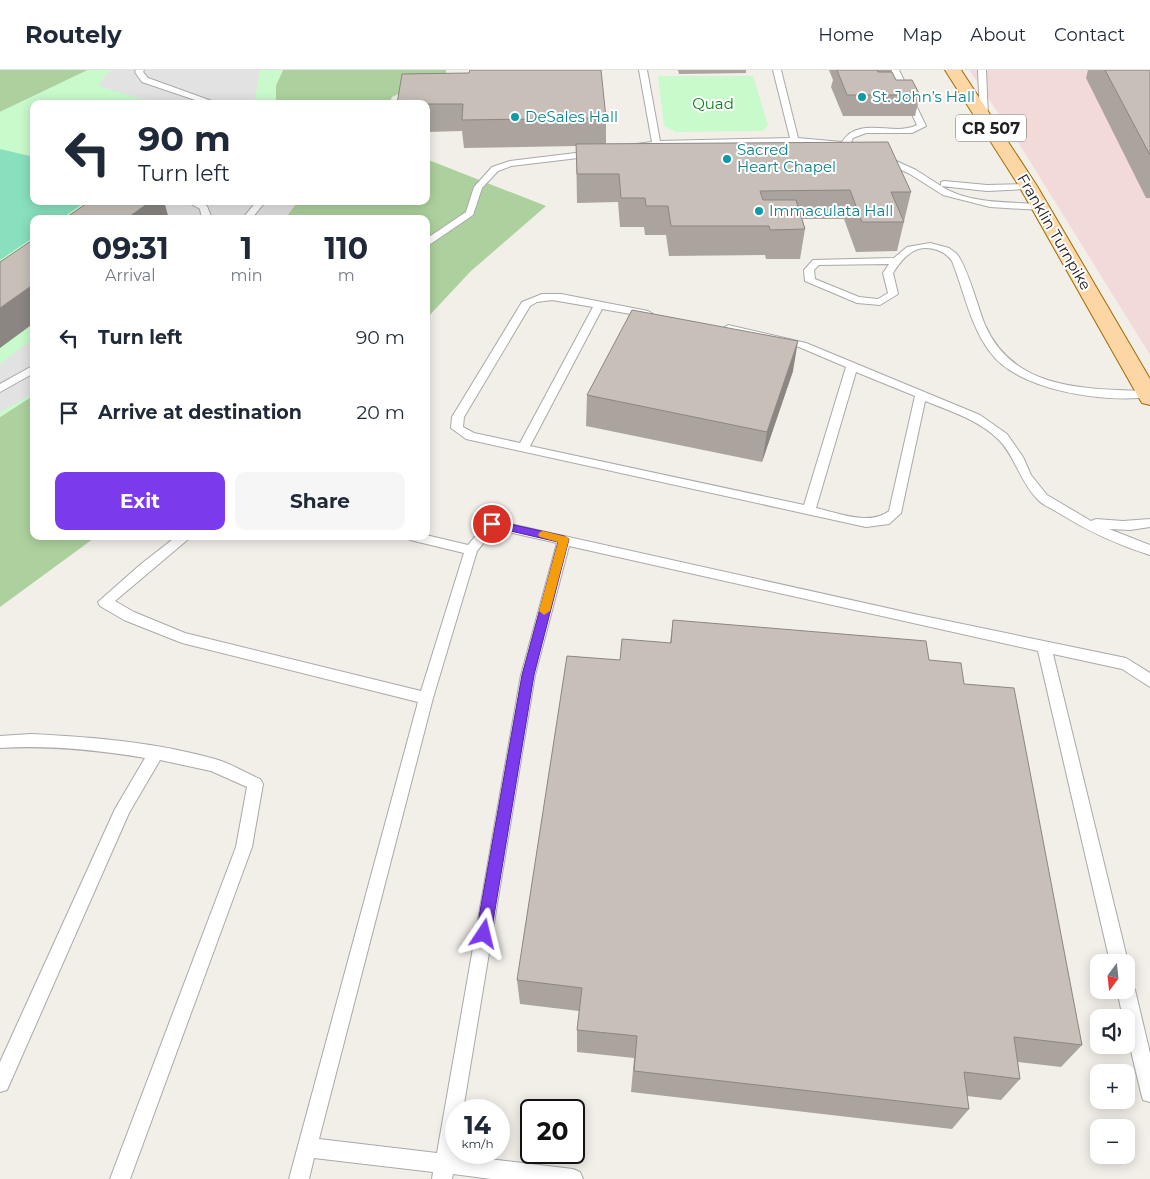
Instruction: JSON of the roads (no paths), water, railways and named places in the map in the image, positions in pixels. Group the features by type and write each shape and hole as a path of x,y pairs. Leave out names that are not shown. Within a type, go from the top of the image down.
{"main road":[{"name":"Franklin Turnpike","path":"953,70 1028,186 1149,396"}],"lane":[{"path":"140,70 139,72 145,80 204,100"},
{"path":"644,70 656,143"},
{"path":"777,70 795,142"},
{"path":"621,149 656,143 795,142 849,146 850,136 865,130 912,131 922,126 895,70"},
{"path":"982,70 984,117"},
{"path":"430,241 470,213 478,187 495,169 510,164 604,152"},
{"path":"871,152 913,172 946,193 990,204 1040,207"},
{"path":"926,182 962,187 1028,186"},
{"path":"198,205 204,208 206,215"},
{"path":"250,215 258,205"},
{"path":"896,260 816,262 808,270 810,281 857,300 880,302 893,294 888,273 896,260 914,247 940,247 954,256 981,325 994,350 1013,368 1044,382 1089,393 1149,396"},
{"path":"655,315 549,296 532,299 526,304 458,417 457,428 470,436 809,511 866,523 885,522 894,513 921,394"},
{"path":"523,448 599,305"},
{"path":"712,325 802,345 976,418 1003,437 1017,457 1026,477 1043,498 1080,520 1150,550"},
{"path":"809,511 852,366"},
{"path":"0,389 30,370"},
{"path":"1080,520 1109,525 1140,525 1150,523"},
{"path":"299,1179 426,698 471,550 492,524 1126,664 1150,681"},
{"path":"443,1171 526,685 564,539"},
{"path":"181,540 105,602 129,616 182,638 328,672 426,698"},
{"path":"427,540 471,550"},
{"path":"1044,646 1117,954"},
{"path":"0,742 32,740 91,743 156,753 214,765 255,784 244,847 120,1179"},
{"path":"0,1083 124,809 156,753"},
{"path":"1128,999 1150,1093"},
{"path":"308,1147 443,1171 573,1179"}],"place":[{"name":"St. John’s Hall","path":"862,97"},
{"name":"DeSales Hall","path":"515,117"},
{"name":"Sacred Heart Chapel","path":"727,159"},
{"name":"Immaculata Hall","path":"759,211"}],"park label":[{"name":"Quad","path":"713,104"}]}
